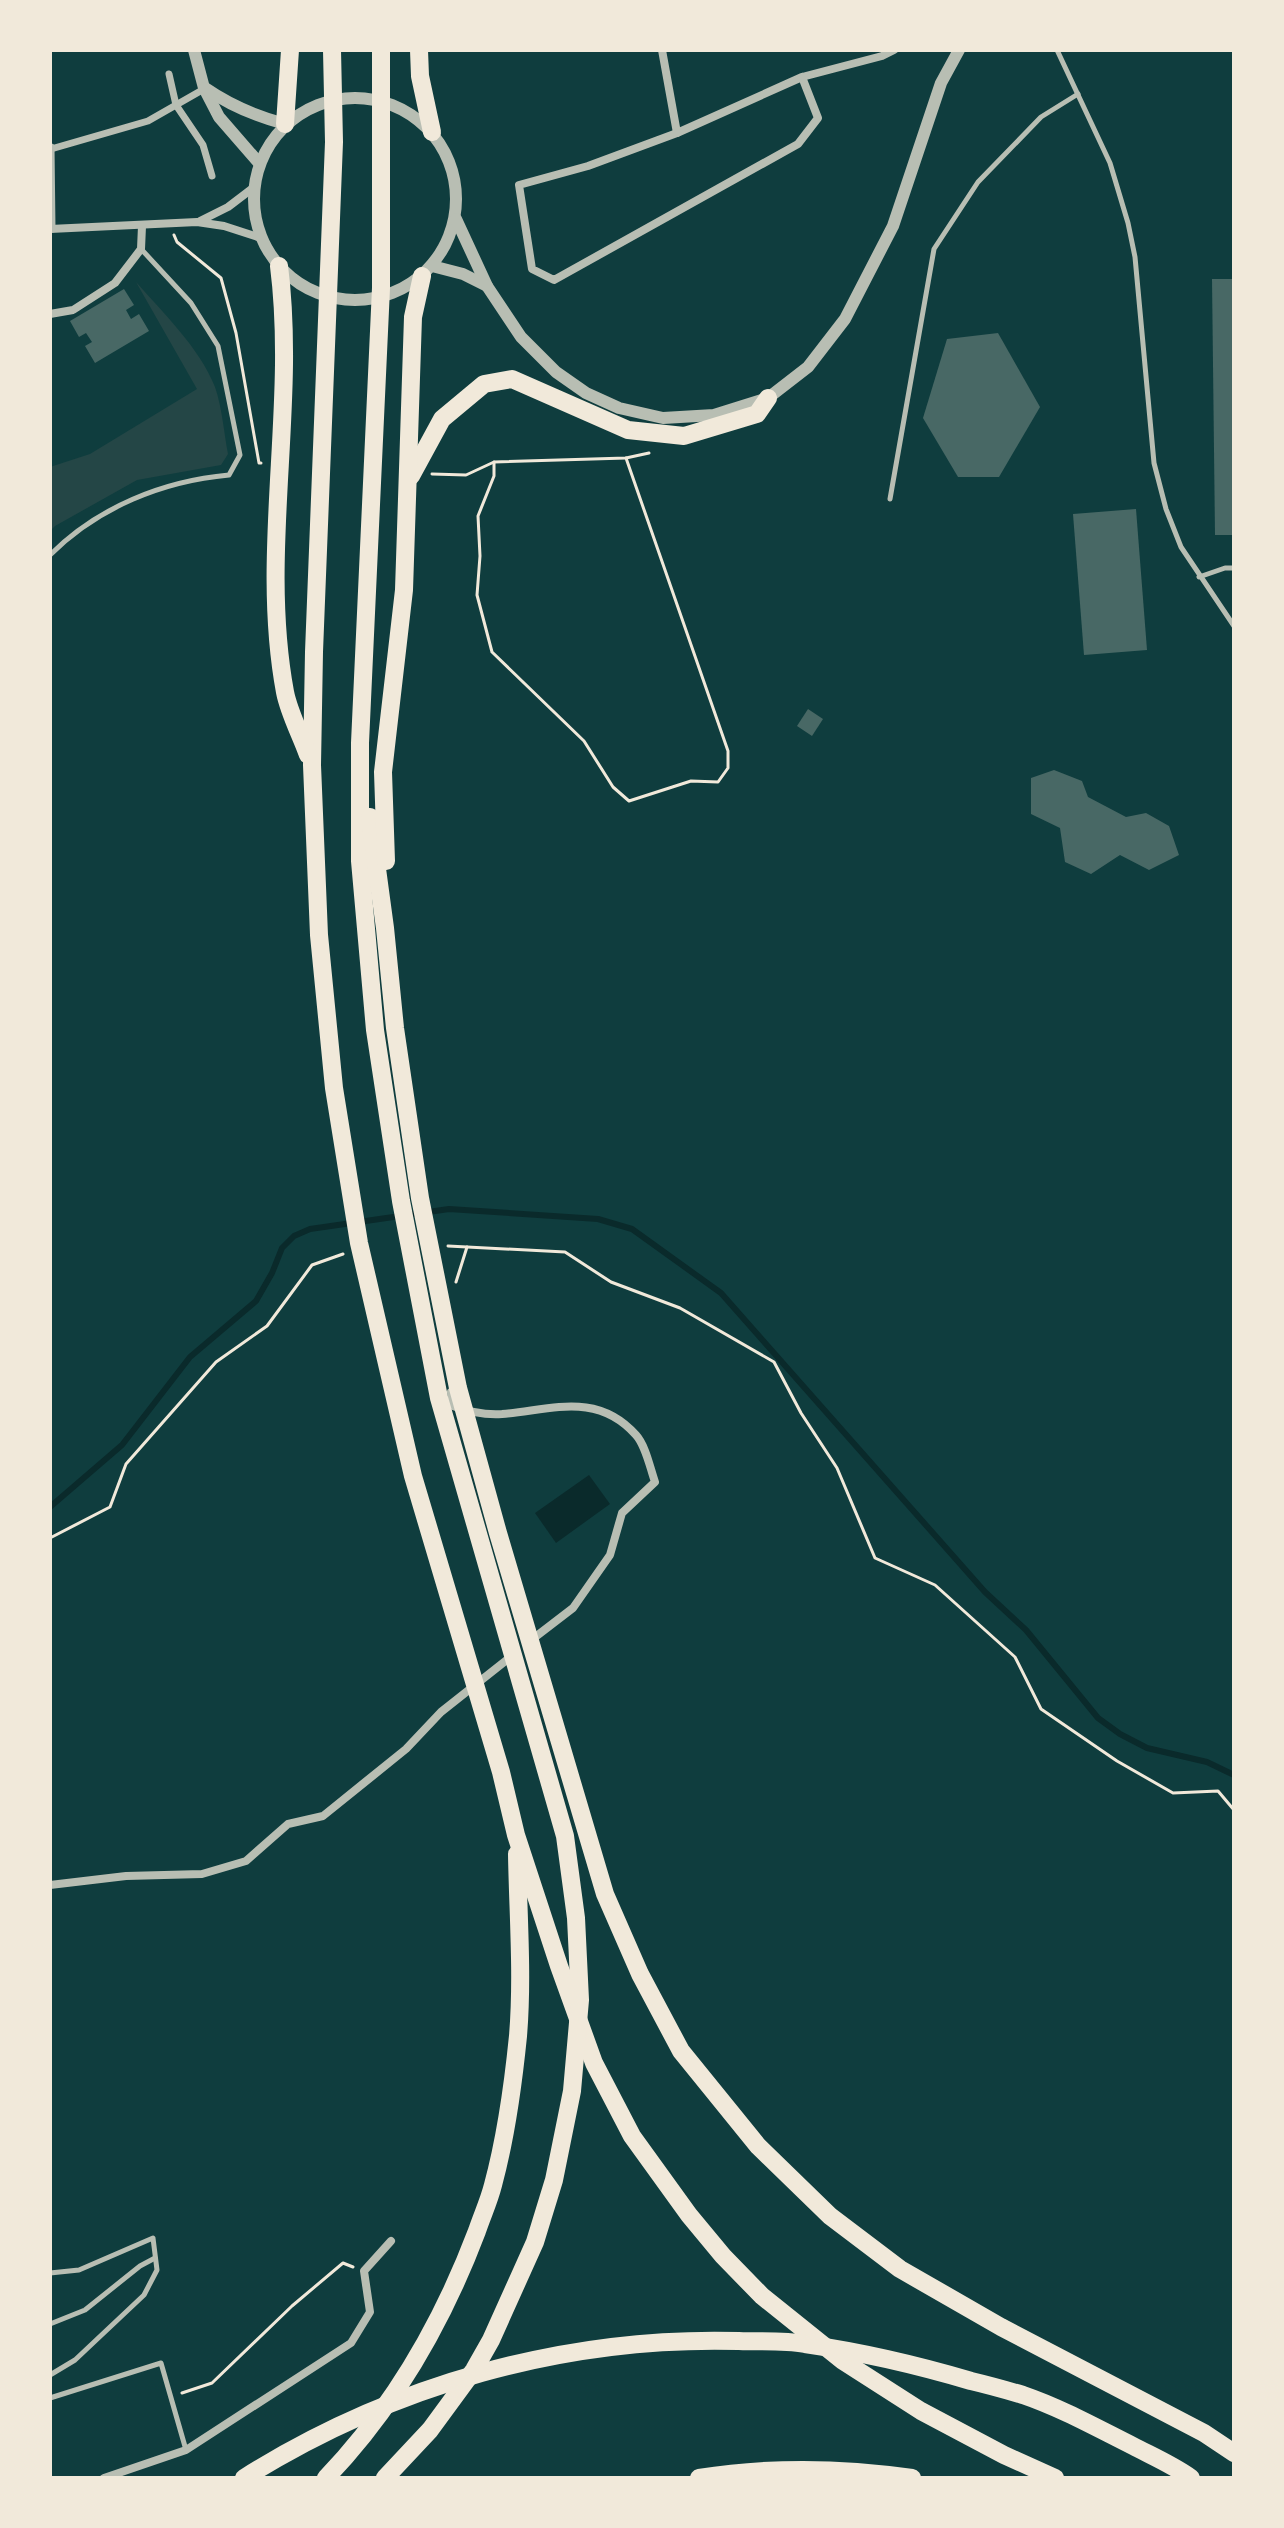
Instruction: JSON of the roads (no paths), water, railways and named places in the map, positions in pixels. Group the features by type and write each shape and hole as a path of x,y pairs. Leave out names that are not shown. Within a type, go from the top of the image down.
{"highway":[{"path":"285,124 290,50"},
{"path":"332,50 332,201 314,636 312,765 319,935 334,1088 359,1243 413,1476 501,1772 516,1835 594,2063 632,2136 723,2256 762,2296 843,2361 921,2411 1055,2478"},
{"path":"381,50 381,288 360,743 376,928 375,1030 401,1201 439,1398 565,1836 576,1918 580,2000 572,2091 554,2180 535,2242 491,2340 474,2370 430,2430 385,2478"},
{"path":"419,50 420,76 432,132"},
{"path":"279,266 285,327 276,607 286,695 312,765"},
{"path":"421,276 413,317 404,590 383,772 386,865 376,928 395,1028 420,1198 458,1388 605,1894 640,1974 681,2051 758,2146 830,2216 900,2269 1001,2327 1204,2433 1234,2453"},
{"path":"408,483 442,419 484,384 512,379 628,430 684,436 757,414 768,398"},
{"path":"326,2478 343,2461 397,2389 435,2325 465,2262 493,2188 518,2035 520,1981 516,1835"},
{"path":"244,2478 321,2433 374,2409 443,2384 505,2366 604,2348 687,2340 803,2343 927,2368 1026,2396 1096,2427 1191,2478"},
{"path":"699,2478 791,2471 877,2473 912,2478"}],"street":[{"path":"194,50 204,88 219,117 259,163"},
{"path":"662,50 677,133"},
{"path":"802,77 818,118 798,144 554,280 532,269 519,185 588,166 677,133 802,77 894,50"},
{"path":"456,219 487,286 521,337 556,372 586,393 619,408 663,418 714,415 768,398 808,367 845,319 893,226 941,83 959,50"},
{"path":"169,74 176,105 203,145 212,176"},
{"path":"204,88 148,121 50,147 51,229 197,222 224,226 261,238"},
{"path":"204,88 252,115 285,124"},
{"path":"370,97 410,113 432,132 448,155 456,182 456,219 447,244 421,276 379,298 353,300 324,296 294,280 279,266 261,238 253,206 253,188 259,163 285,124 302,111 327,101 370,97"},
{"path":"197,222 228,207 253,188"},
{"path":"50,314 73,310 115,283 141,249 142,226"},
{"path":"421,276 463,274 487,286"},
{"path":"50,1885 126,1876 202,1874 246,1861 288,1824 323,1816 406,1749 441,1712 573,1608 610,1555 622,1513 655,1482 638,1437 608,1412 565,1405 500,1414 472,1413 453,1406 445,1345 448,1308"},
{"path":"104,2478 186,2450 351,2343 370,2312 364,2271 391,2241"}],"lane":[{"path":"1057,50 1110,163 1128,223 1135,257 1154,463 1171,522 1181,547 1199,577 1234,626"},
{"path":"890,499 934,249 978,182 1041,117 1078,94"},
{"path":"50,555 65,540 134,496 195,478 229,475 240,455 218,346 191,303 141,249"},
{"path":"1199,577 1234,568"},
{"path":"50,2273 79,2270 153,2238 157,2270 144,2295 75,2360 50,2375"},
{"path":"50,2324 85,2310 140,2266 155,2258"},
{"path":"50,2398 161,2363 186,2450"}],"waterway":[{"path":"50,1507 122,1445 190,1357 256,1301 282,1248 294,1236 310,1229 449,1209 598,1219 632,1229 721,1293 985,1592 1026,1630 1098,1718 1147,1748 1207,1762 1234,1775"}]}
